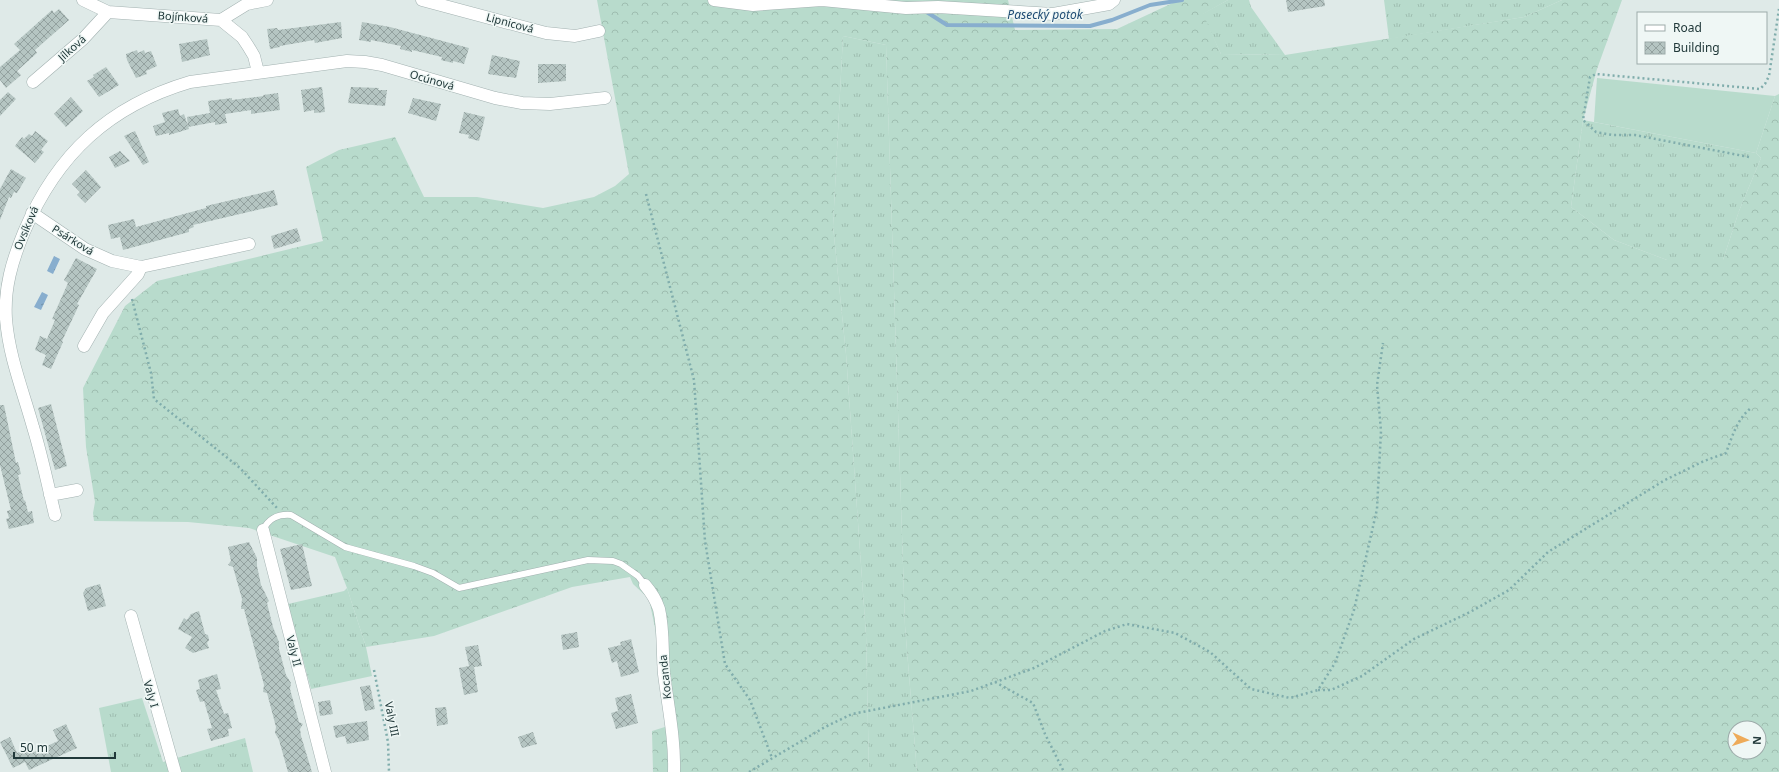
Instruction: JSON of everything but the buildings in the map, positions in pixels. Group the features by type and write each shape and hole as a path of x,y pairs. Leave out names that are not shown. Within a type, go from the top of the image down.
{"street":[{"name":"Bojínková","path":"83,0 108,12 221,20 245,42 254,56 258,72"},
{"path":"221,20 247,4 267,0"},
{"name":"Lipnicová","path":"422,0 546,33 575,36 598,31"},
{"path":"714,0 753,5 822,0 906,8 938,7 1053,14 1108,4 1114,0"},
{"name":"Jílková","path":"33,82 83,39 108,12"},
{"name":"Ocúnová","path":"258,72 347,61 365,62 495,98 522,103 550,104 605,98"},
{"name":"Ovsíková","path":"55,515 34,428 11,355 6,318 5,299 12,262 32,213 53,176 81,142 122,112 167,88 190,82 258,72"},
{"name":"Psárková","path":"32,213 85,249 112,261 141,267 249,244"},
{"path":"84,346 103,313 138,274 141,267"},
{"path":"50,495 77,490"},
{"name":"Valy II","path":"263,530 325,772"},
{"name":"Kocanda","path":"645,585 652,594 658,607 661,622 664,673 673,743 674,772"},
{"name":"Valy I","path":"131,616 175,772"}],"lane":[{"path":"263,530 267,523 275,517 283,514 291,515 345,547 414,566 459,588 588,560 613,561 621,564 638,576 645,585"}],"path":[{"path":"1749,157 1649,137 1596,132 1583,120 1590,77 1596,74 1760,89 1766,84 1769,76 1779,9"},
{"path":"646,194 694,380 705,541 725,664 750,700 772,758"},
{"path":"129,284 151,373 154,399 240,468 283,514"},
{"path":"1318,690 1335,663 1354,610 1377,509 1381,431 1377,385 1383,343"},
{"path":"749,772 825,727 852,714 971,691 1034,668 1105,631 1127,624 1175,633 1210,652 1251,689 1290,698 1318,690 1331,690 1362,676 1414,639 1470,612 1509,590 1548,552 1664,480 1704,461 1726,453 1732,437 1744,414 1751,408"},
{"name":"Valy III","path":"374,670 388,742 389,772"},
{"path":"995,682 1033,702 1045,734 1064,772"}],"green space":[{"path":"597,0 1008,0 1015,30 1117,29 1179,0 1228,0 1203,14 1221,54 1285,55 1524,17 1562,0 1622,0 1597,69 1583,120 1571,207 1614,240 1667,260 1723,260 1739,211 1761,158 1756,153 1775,96 1779,94 1779,772 917,772 905,626 886,45 843,36 833,226 846,354 866,635 869,772 653,772 652,731 668,726 664,671 649,599 633,584 630,577 572,587 434,636 366,647 347,588 335,557 249,528 188,522 94,521 93,513 95,502 86,447 83,388 125,306 157,281 323,241 306,167 339,150 395,137 424,197 477,197 543,208 594,197 615,186 629,174"},
{"path":"1228,0 1249,0 1251,7 1285,55 1221,54 1202,14"},
{"path":"1384,0 1562,0 1524,17 1389,39"},
{"path":"843,36 886,45 905,626 917,772 869,772 866,635 846,354 833,226"},
{"path":"1597,78 1775,96 1756,153 1594,122"},
{"path":"1583,120 1756,153 1761,158 1739,211 1723,260 1667,260 1614,240 1571,207"},
{"path":"347,588 366,647 372,676 311,689 288,604 344,591"},
{"path":"142,698 163,762 245,738 253,772 111,772 99,708"}],"water":[{"path":"54,256 60,259 53,274 47,271"},
{"path":"42,292 48,295 41,310 34,307"}],"waterway":[{"name":"Pasecký potok","path":"925,11 947,25 1090,26 1112,20 1150,5 1182,0"}]}
